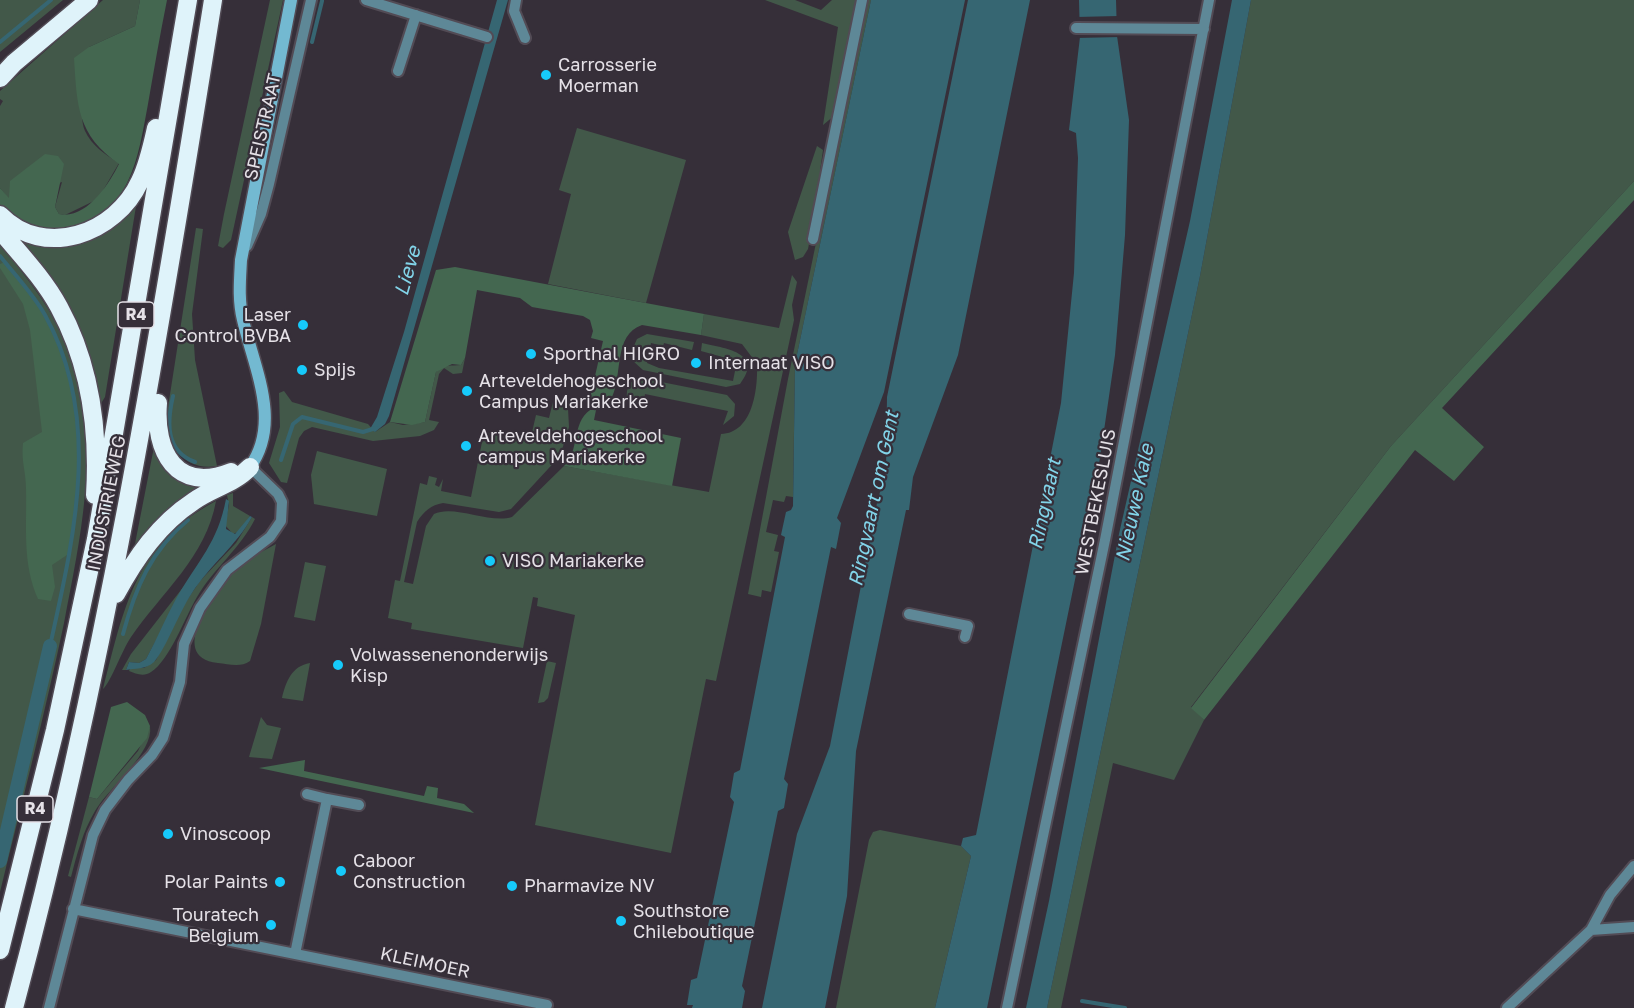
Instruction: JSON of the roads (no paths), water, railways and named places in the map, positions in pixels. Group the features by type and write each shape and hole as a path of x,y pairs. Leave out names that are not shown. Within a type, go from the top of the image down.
{"highway":[{"path":"0,66 76,0"},
{"path":"0,78 14,63 89,0"},
{"name":"INDUSTRIEWEG","path":"0,950 55,730 96,539 188,0"},
{"name":"INDUSTRIEWEG","path":"14,1008 68,790 108,609 156,357 213,0"},
{"path":"0,215 29,234 51,239 77,237 98,228 116,214 140,182 159,115 173,92"},
{"path":"0,230 58,305 84,364 94,431 96,539"},
{"name":"R4","path":"156,357 157,432 160,444 172,463 190,476 205,478 250,467"},
{"name":"R4","path":"108,609 138,556 166,523 196,499 242,475 250,467"}],"street":[{"name":"SPEISTRAAT","path":"250,467 261,447 267,419 242,318 241,260 291,0"},
{"name":"SPEISTRAAT","path":"241,260 261,214 311,0"},
{"path":"516,0 514,11 525,38"},
{"path":"813,239 862,0"},
{"name":"WESTBEKESLUIS","path":"1007,1008 1106,540 1209,0"},
{"path":"373,1 487,37"},
{"path":"398,71 416,15"},
{"path":"1076,28 1204,29"},
{"path":"49,1008 93,835 105,810 128,780 152,756 163,738 180,681 184,644 190,627 212,588 227,570 270,537 281,521 283,512 278,494 250,467"},
{"path":"959,624 961,612"},
{"path":"909,614 968,626 965,637"},
{"path":"307,794 359,805"},
{"path":"296,954 327,799"},
{"path":"1506,1008 1592,930 1610,895 1634,866"},
{"name":"KLEIMOER","path":"73,909 547,1005"},
{"path":"1592,930 1634,927"}],"water":[{"path":"497,0 508,0 389,416 385,424 375,432 370,429 377,417 404,332"},
{"path":"871,0 965,0 884,392 837,518 841,523 836,549 831,547 784,779 788,784 784,808 778,811 742,986 745,991 742,1008 692,1008 693,1005 687,1005 691,980 697,978 734,802 730,797 734,773 740,770 785,537 781,535 786,512 793,506 795,364"},
{"path":"968,0 1030,0 958,355 913,477 909,510 906,510 856,751 847,896 825,1008 762,1008 797,834 830,746 877,503 886,470 887,397"},
{"name":"Ringvaart","path":"1079,0 1116,0 1117,36 1129,120 1125,235 1115,355 1100,458 987,1008 935,1008 971,856 961,846 963,838 976,835 1061,403 1074,273 1078,158 1076,133 1069,130 1080,37"},
{"name":"Nieuwe Kale","path":"1232,0 1251,0 1200,276 1047,1008 1026,1008 1049,901 1119,534 1190,221"},
{"path":"226,499 229,501 226,529 235,534 250,516 252,517 192,593 164,648 154,662 144,668 126,670 129,662 139,663 146,659 177,597 213,539"}],"waterway":[{"path":"0,42 51,0"},
{"path":"312,42 322,1"},
{"path":"0,256 45,315 63,355 74,395 78,437 78,479 74,521 68,563 50,646"},
{"path":"173,396 170,435 178,451 195,462"},
{"name":"Lieve","path":"281,460 293,424 302,417 363,432 376,428"},
{"path":"123,634 133,601 146,571 164,544 188,520"},
{"name":"Lieve","path":"0,861 50,646"},
{"path":"1082,1001 1125,1008"}],"place":[{"name":"Carrosserie Moerman","path":"546,75"},
{"name":"Laser Control BVBA","path":"303,325"},
{"name":"Sporthal HIGRO","path":"531,354"},
{"name":"Internaat VISO","path":"696,363"},
{"name":"Spijs","path":"302,370"},
{"name":"Arteveldehogeschool Campus Mariakerke","path":"467,391"},
{"name":"Arteveldehogeschool campus Mariakerke","path":"466,446"},
{"name":"VISO Mariakerke","path":"490,561"},
{"name":"Volwassenenonderwijs Kisp","path":"338,665"},
{"name":"Vinoscoop","path":"168,834"},
{"name":"Caboor Construction","path":"341,871"},
{"name":"Polar Paints","path":"280,882"},
{"name":"Pharmavize NV","path":"512,886"},
{"name":"Southstore Chileboutique","path":"621,921"},
{"name":"Touratech Belgium","path":"271,925"}],"water label":[{"name":"Ringvaart om Gent","path":"874,499"}]}
